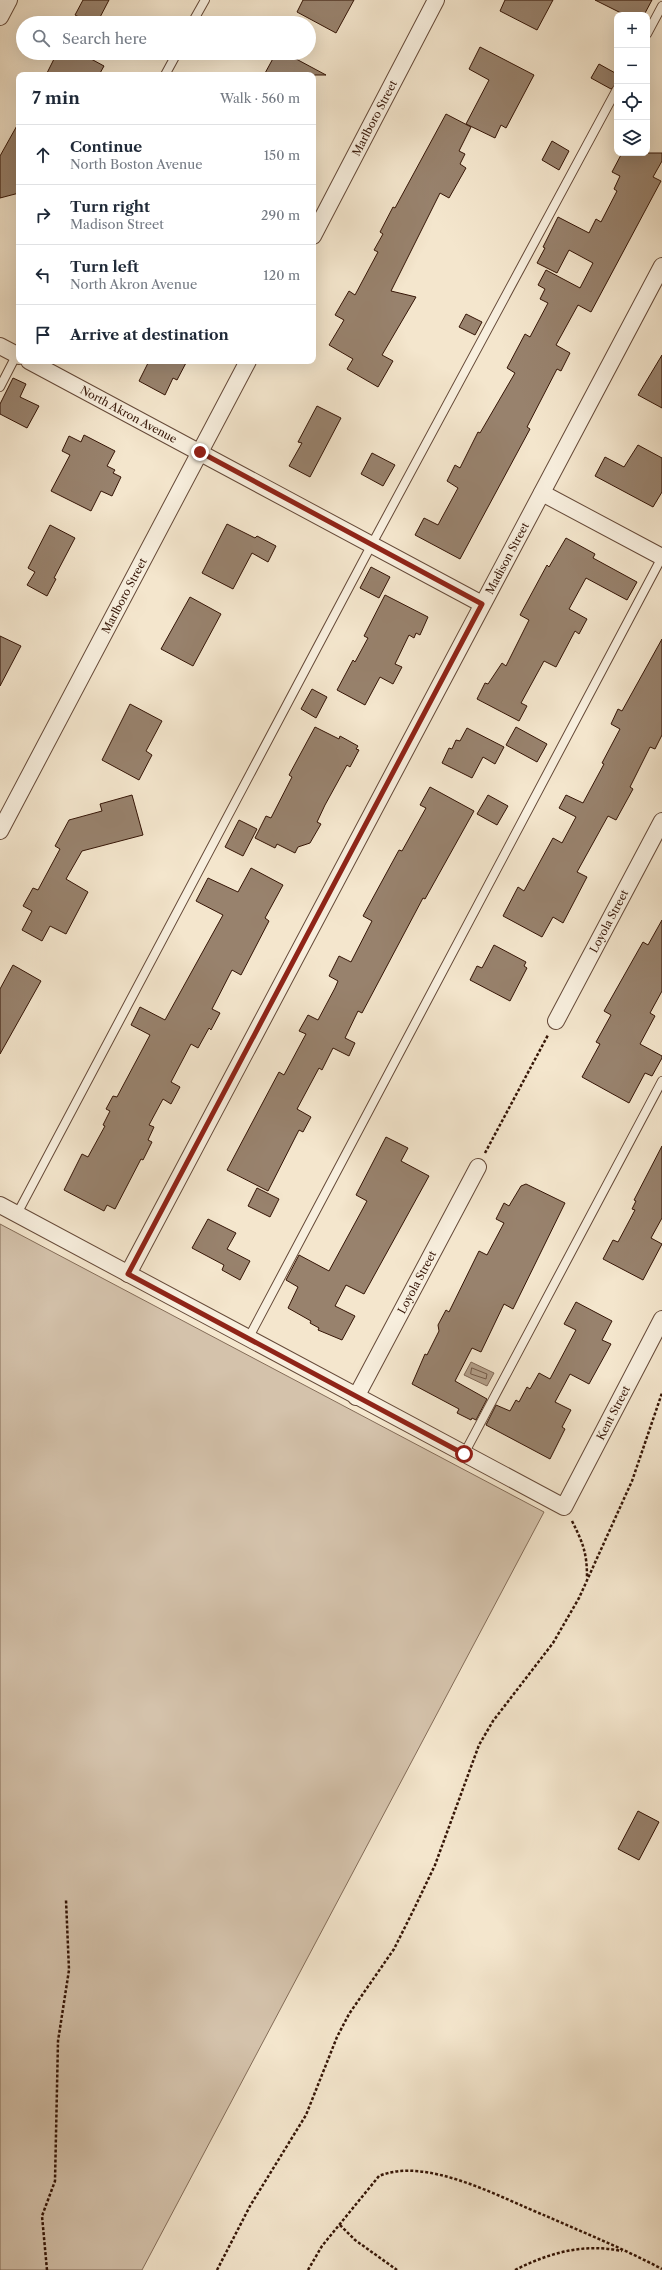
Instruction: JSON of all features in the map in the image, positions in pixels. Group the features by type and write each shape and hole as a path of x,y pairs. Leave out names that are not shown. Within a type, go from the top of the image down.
{"street":[{"path":"0,17 9,0"},
{"name":"Marlboro Street","path":"316,230 436,0"},
{"name":"Madison Street","path":"128,1274 662,266"},
{"name":"North Akron Avenue","path":"0,346 16,354"},
{"name":"North Akron Avenue","path":"36,364 482,604"},
{"name":"Marlboro Street","path":"0,831 246,364"},
{"path":"542,493 662,557"},
{"name":"Loyola Street","path":"556,1021 662,821"},
{"name":"Loyola Street","path":"356,1397 478,1167"},
{"path":"0,1205 356,1397 564,1507"},
{"name":"Kent Street","path":"564,1507 662,1320"}],"lane":[{"path":"196,16 204,0"},
{"path":"650,28 662,6"},
{"path":"166,72 172,60"},
{"path":"17,1214 372,544 614,95"},
{"path":"0,387 16,363"},
{"path":"248,1339 662,557"},
{"path":"464,1454 662,1081"}],"path":[{"path":"478,1167 556,1021"},
{"path":"217,2270 250,2206 306,2115 337,2037 349,2014 394,1949 415,1907 435,1865 479,1745 493,1721 553,1643 571,1612 632,1481 662,1393"},
{"path":"564,1507 581,1537 587,1555 587,1579"},
{"path":"46,2270 42,2216 55,2181 58,2041 70,1970 66,1900"},
{"path":"308,2270 322,2246 379,2176 388,2172 409,2170 442,2176 473,2185 598,2237 626,2252 662,2268"},
{"path":"340,2224 356,2240 396,2270"},
{"path":"514,2270 541,2258 574,2249 605,2248 626,2252"}],"shaded area":[{"path":"0,1224 544,1512 142,2270 0,2270"}],"water":[{"path":"471,1362 494,1373 487,1386 464,1375"}],"building":[{"path":"83,0 109,0 101,16 75,15"},
{"path":"303,0 354,0 336,33 316,22 316,16 304,16 297,12"},
{"path":"505,0 553,0 537,30 500,11"},
{"path":"595,0 652,0 646,12 619,12"},
{"path":"480,47 534,75 506,128 501,125 495,138 466,124 489,80 469,69"},
{"path":"54,60 93,60 104,66 101,72 48,72"},
{"path":"272,60 298,60 326,75 316,75 316,72 266,72"},
{"path":"599,64 614,72 614,86 611,89 591,78"},
{"path":"446,114 471,127 459,151 465,154 460,164 466,168 449,198 440,193 391,291 416,297 382,355 393,361 378,387 347,369 353,359 329,345 344,320 335,315 349,291 355,295 378,252 374,250 383,234 380,232 393,207 395,208"},
{"path":"16,127 16,194 0,198 0,156"},
{"path":"552,141 569,151 559,170 542,160"},
{"path":"650,153 662,153 662,161 653,177 661,181 591,312 578,305 556,345 570,353 561,371 557,369 527,427 530,429 460,559 415,535 424,518 438,525 458,488 447,481 455,465 460,468 478,432 480,433 515,373 507,368 525,334 530,337 548,303 540,299 545,289 538,285 546,270 580,288 593,263 569,250 557,273 537,263 558,217 589,233 596,219 601,222 617,191 614,189 620,176 612,172 620,156 650,156"},
{"path":"466,314 482,322 475,335 459,327"},
{"path":"662,355 662,408 638,395"},
{"path":"148,364 185,364 177,380 173,378 165,395 139,381"},
{"path":"13,378 26,384 20,397 39,406 27,428 0,414 0,404"},
{"path":"317,406 341,418 310,477 289,466 302,443 298,442"},
{"path":"84,435 115,451 107,466 115,470 113,473 121,477 112,496 101,491 91,511 51,491 70,455 62,451 69,436 81,442"},
{"path":"638,445 662,458 662,492 653,507 595,476 605,457 624,467"},
{"path":"372,453 395,465 383,486 361,474"},
{"path":"227,524 255,538 257,536 276,546 268,562 252,553 233,589 202,573"},
{"path":"50,525 75,538 54,578 56,579 47,596 27,585 35,572 28,568"},
{"path":"566,538 595,554 593,558 637,582 627,600 586,578 569,609 587,619 579,634 575,631 556,667 544,661 521,703 527,706 519,721 477,699 485,683 488,684 502,663 506,666 529,620 520,615 547,565 549,567"},
{"path":"371,567 390,577 379,598 360,588"},
{"path":"385,595 428,617 420,635 416,633 414,638 409,635 395,664 402,667 393,684 380,677 365,705 337,690 353,660 355,662 368,638 364,636"},
{"path":"190,597 221,614 193,666 161,649"},
{"path":"0,636 21,646 0,686"},
{"path":"662,639 662,735 655,749 650,747 630,787 633,789 616,820 608,816 577,872 587,877 563,923 553,917 542,937 503,916 518,887 524,891 553,838 562,843 576,817 559,808 566,795 583,803 604,764 602,763 620,729 611,724 618,709 622,711"},
{"path":"312,689 327,697 316,718 301,709"},
{"path":"130,704 162,721 146,751 152,755 139,780 102,760"},
{"path":"315,727 339,739 340,736 358,746 356,749 359,750 350,767 347,765 325,805 317,822 321,824 310,843 298,847 295,853 277,844 275,848 255,838 266,816 271,818 292,777 289,775"},
{"path":"516,727 547,744 537,762 506,745"},
{"path":"467,728 504,747 495,764 483,757 472,778 442,763 449,748 452,749 456,740 460,741"},
{"path":"430,787 474,811 425,899 423,898 362,1013 358,1011 345,1038 355,1043 349,1056 333,1048 322,1070 319,1068 297,1109 311,1117 303,1132 299,1130 268,1191 227,1170 279,1072 284,1075 306,1034 299,1031 308,1015 318,1020 335,988 338,981 329,976 339,956 351,962 372,921 363,916 399,850 402,851 426,808 420,805"},
{"path":"132,795 143,835 82,851 66,879 88,892 66,934 50,926 42,941 22,930 32,911 23,906 33,888 38,890 60,849 55,846 69,820 102,811 100,804"},
{"path":"488,795 508,806 497,825 477,814"},
{"path":"239,820 257,829 243,856 225,847"},
{"path":"251,868 283,885 265,918 269,921 241,975 232,970 212,1009 220,1013 211,1030 209,1028 198,1048 191,1044 171,1082 180,1087 171,1104 163,1099 149,1125 154,1127 148,1140 152,1142 143,1160 141,1159 115,1209 107,1205 104,1211 64,1190 82,1154 88,1157 105,1126 103,1125 110,1111 106,1109 113,1096 117,1097 150,1035 131,1025 140,1007 165,1020 223,915 196,901 208,878 238,892"},
{"path":"662,920 662,991 650,1013 655,1016 640,1044 662,1056 662,1058 652,1076 645,1073 629,1103 582,1077 600,1044 596,1042 611,1015 604,1011 643,942 648,945"},
{"path":"494,945 526,962 524,966 527,968 510,1001 470,980 477,966 482,968"},
{"path":"13,965 41,981 0,1054 0,989"},
{"path":"386,1137 408,1148 401,1161 429,1176 364,1294 346,1285 335,1306 355,1316 342,1340 318,1330 319,1328 310,1323 311,1321 288,1308 298,1287 286,1280 299,1255 329,1271 367,1201 356,1195"},
{"path":"662,1146 662,1218 651,1238 662,1244 643,1280 603,1259 613,1240 618,1242 635,1210 632,1209 636,1201 634,1200"},
{"path":"526,1184 565,1203 513,1309 504,1304 481,1352 472,1348 455,1381 487,1399 476,1420 472,1418 471,1420 457,1413 459,1409 412,1384 425,1354 427,1355 439,1331 438,1325 446,1310 449,1312 479,1251 487,1255 504,1223 496,1219 504,1203 509,1206 521,1186"},
{"path":"257,1188 279,1199 270,1217 248,1206"},
{"path":"208,1219 236,1233 227,1249 250,1261 240,1280 222,1270 224,1265 192,1248"},
{"path":"576,1302 612,1321 602,1340 611,1344 589,1384 570,1374 555,1402 571,1410 562,1427 565,1429 550,1459 486,1425 496,1405 510,1411 516,1400 519,1402 527,1387 530,1389 539,1373 550,1379 576,1330 564,1324"},
{"path":"638,1811 659,1822 639,1860 618,1849"}],"route":[{"path":"200,452 482,604 128,1274 464,1454"}]}
